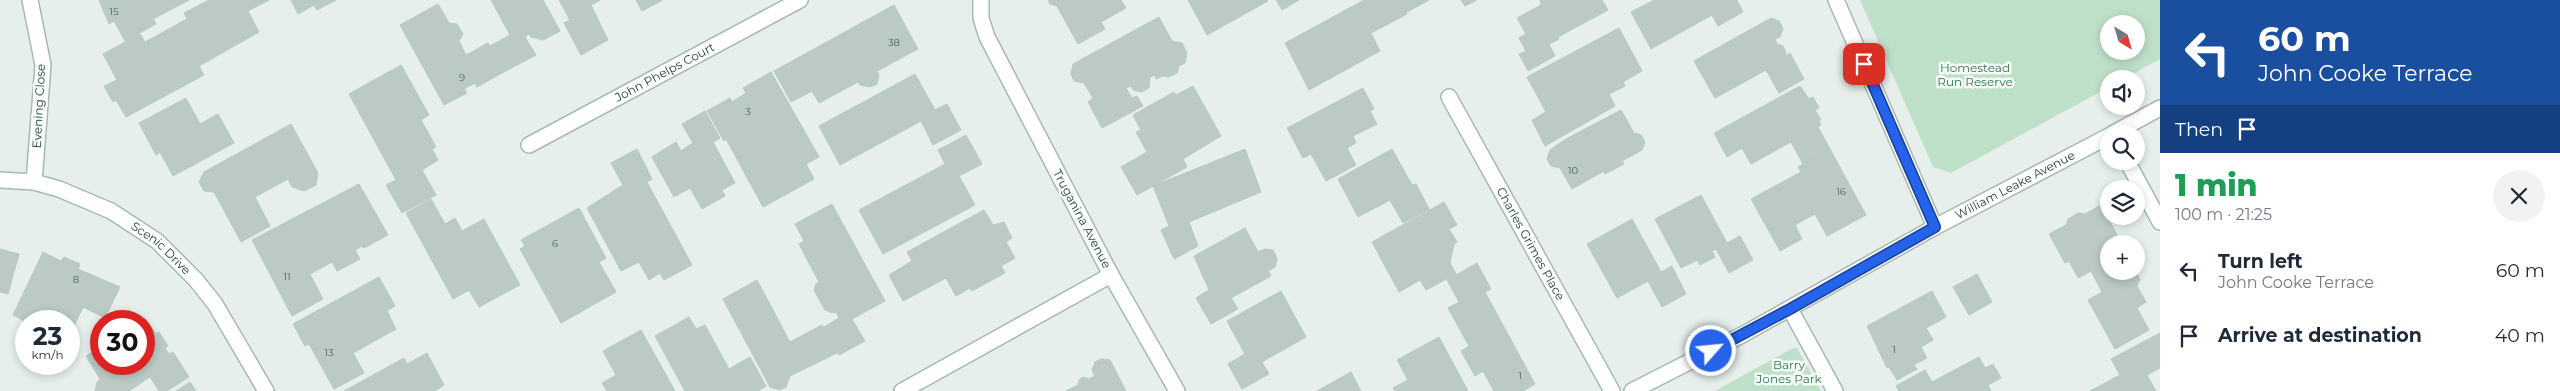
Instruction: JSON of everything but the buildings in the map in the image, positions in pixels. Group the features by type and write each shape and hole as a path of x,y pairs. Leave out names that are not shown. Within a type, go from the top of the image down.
{"street":[{"name":"Evening Close","path":"30,0 43,65 34,182"},
{"name":"John Phelps Court","path":"529,145 800,0"},
{"name":"Truganina Avenue","path":"902,391 1111,275 987,36 981,18 981,0"},
{"path":"1836,0 1935,227"},
{"name":"Charles Grimes Place","path":"1449,97 1612,391"},
{"path":"2129,125 2160,108"},
{"name":"William Leake Avenue","path":"1632,391 1790,309 1935,227 2100,141"},
{"path":"2133,170 2160,222"},
{"name":"Scenic Drive","path":"0,180 34,182 59,189 110,211 157,241 190,273 215,304 266,391"},
{"path":"1111,275 1177,391"},
{"path":"1790,309 1835,391"}],"green space":[{"name":"Homestead Run Reserve","path":"1860,0 2160,0 2160,59 2140,70 2100,70 2100,92 1951,173 1933,167"},
{"name":"Barry Jones Park","path":"1797,348 1821,391 1715,391 1791,349"}],"route":[{"path":"1711,351 1790,309 1935,227 1864,64"}]}
